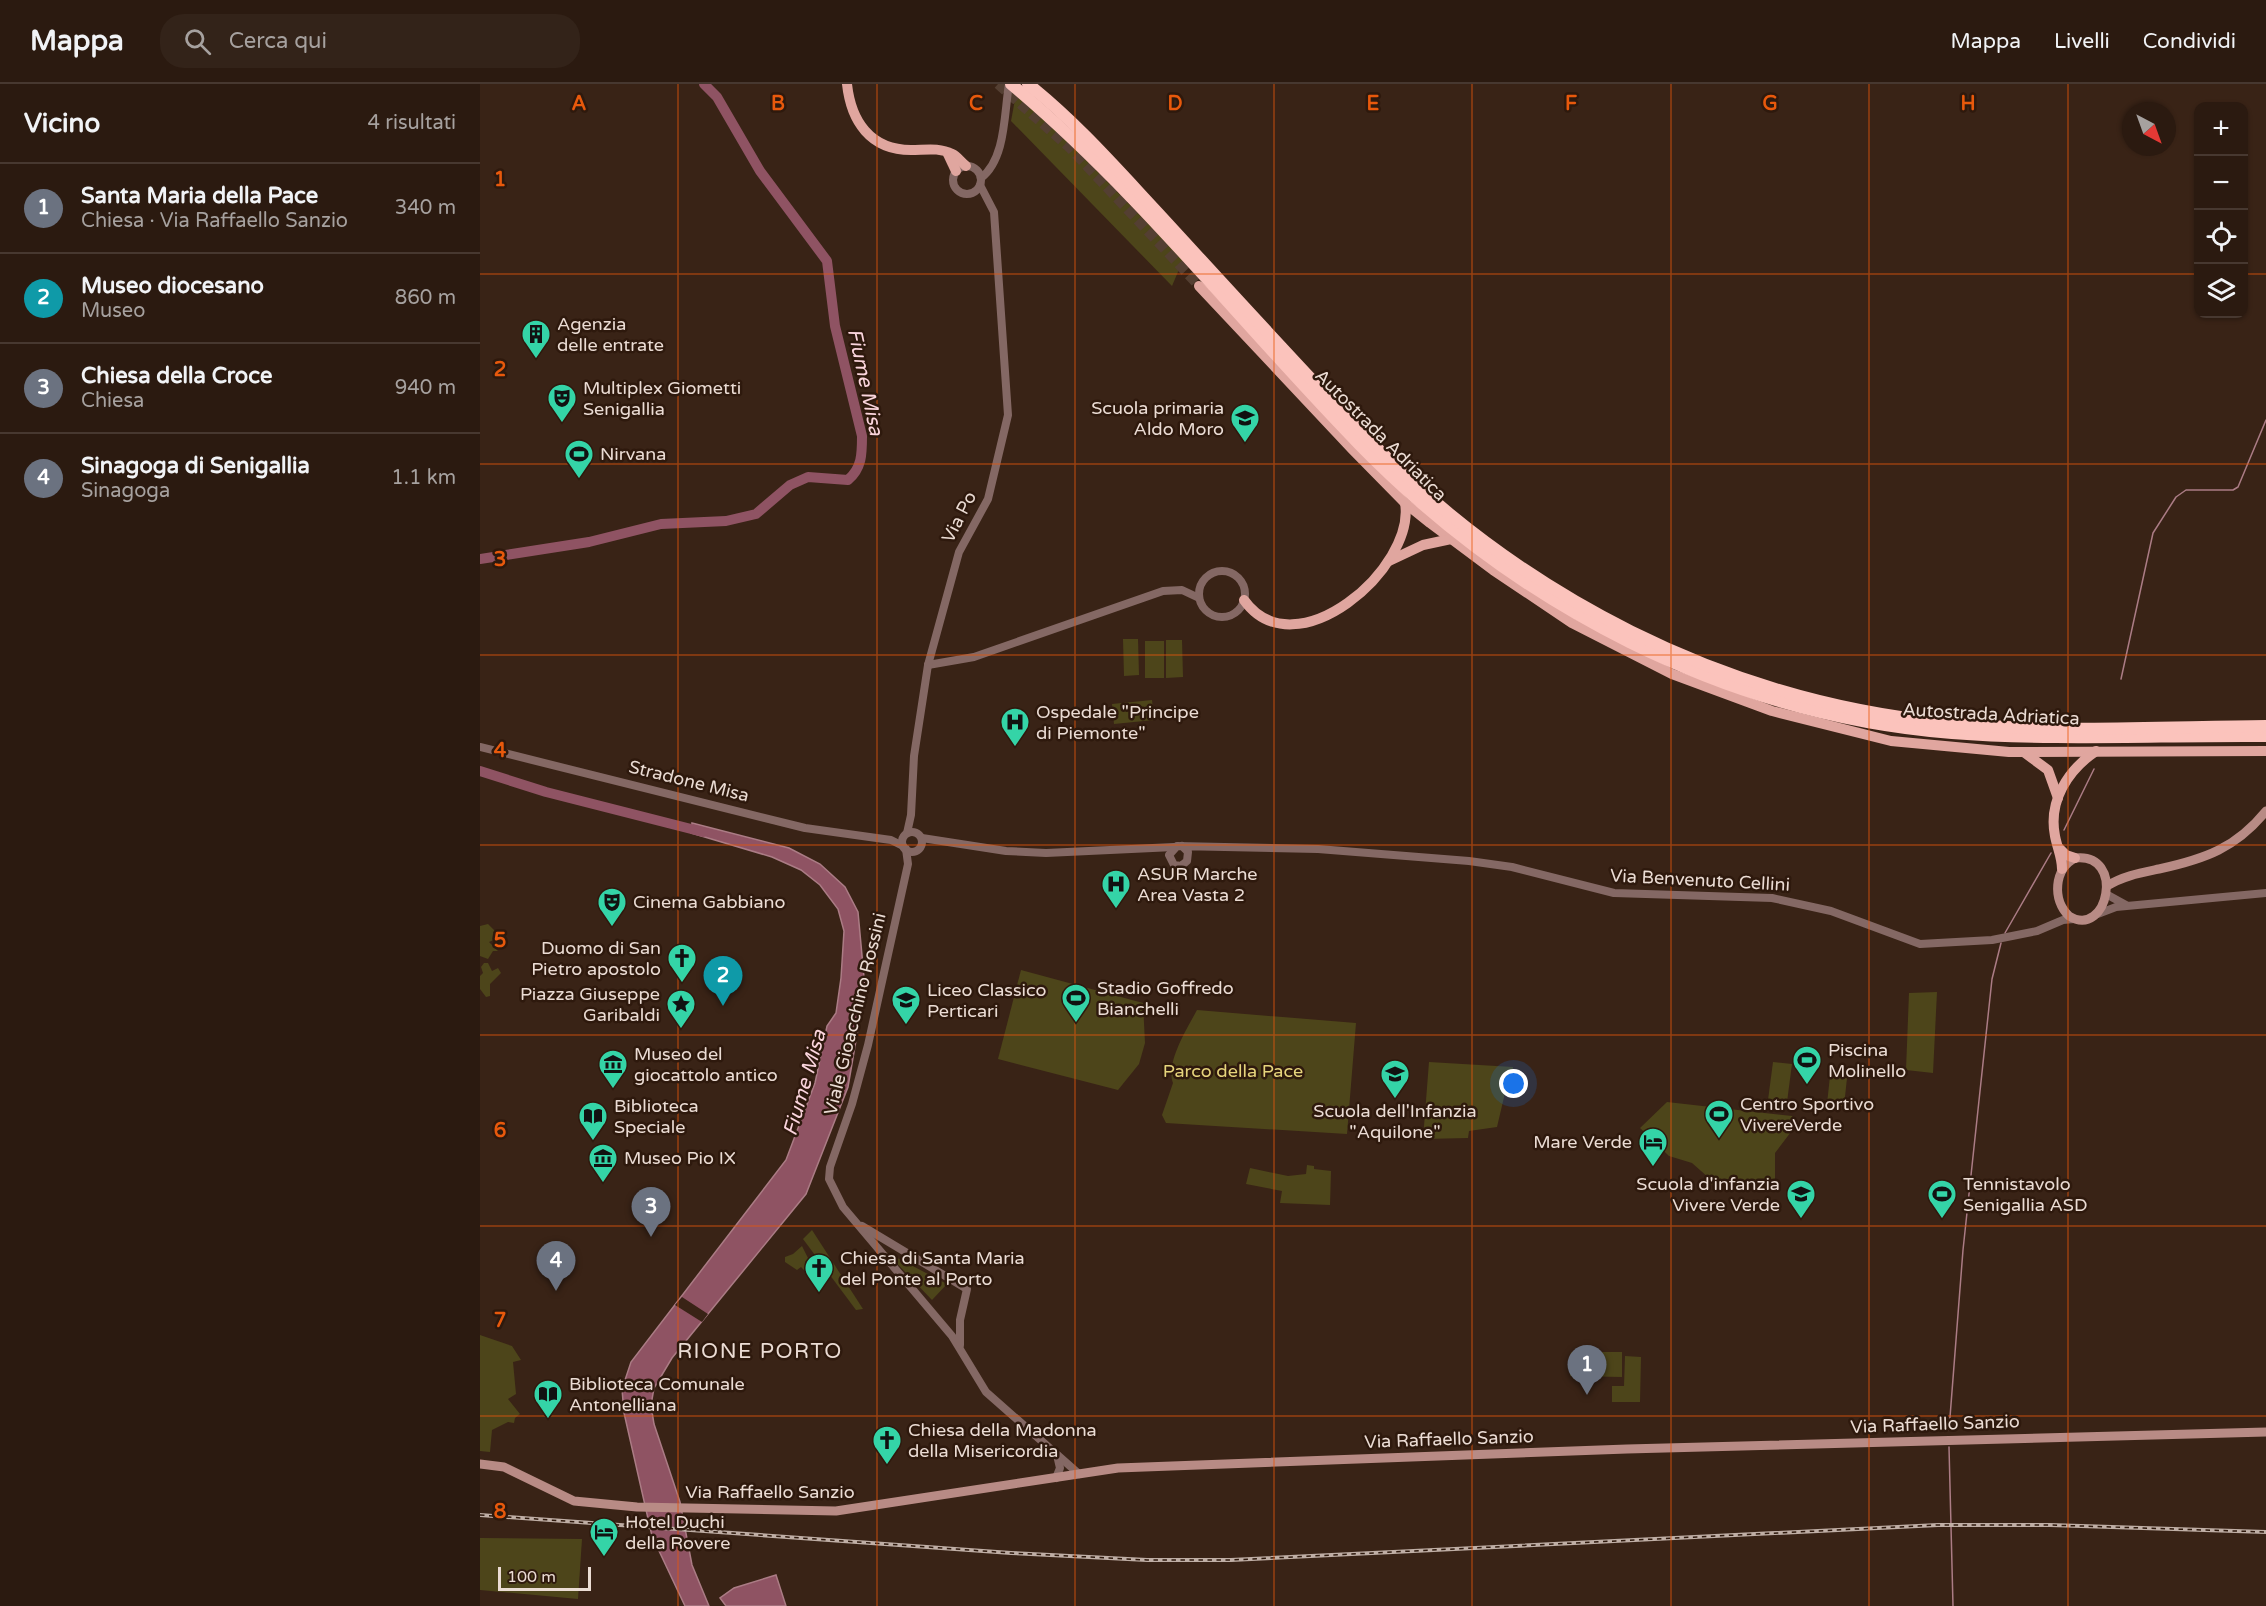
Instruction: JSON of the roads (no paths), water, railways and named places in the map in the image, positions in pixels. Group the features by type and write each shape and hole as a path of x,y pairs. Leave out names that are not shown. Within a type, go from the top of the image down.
{"highway":[{"name":"Autostrada Adriatica","path":"1010,84 1108,175 1359,444 1416,500 1499,564 1579,617 1677,664 1729,684 1817,710 1894,726 1948,733 2109,732 2266,736"},
{"name":"Autostrada Adriatica","path":"1028,84 1108,160 1366,437 1424,492 1480,538 1582,607 1681,656 1733,677 1821,702 1897,717 1950,723 2092,732"},
{"name":"Autostrada Adriatica","path":"2109,732 2266,726"}],"main road":[{"path":"847,84 851,112 870,135 895,148 946,152 966,169"},
{"path":"1199,286 1405,502 1430,523 1531,597 1572,623 1672,674 1761,707 1892,741 2022,752 2266,751"},
{"path":"1238,610 1257,612 1289,624 1323,619 1357,595 1389,561 1405,528 1405,502"},
{"path":"1405,528 1415,523 1430,523"},
{"path":"1423,545 1429,535 1430,523"},
{"path":"1389,561 1423,545 1451,539"},
{"path":"1244,600 1257,612"},
{"path":"2096,751 2072,771 2058,798 2055,835 2062,869 2057,891 2062,907 2073,919 2086,920 2095,915 2106,890 2125,876 2211,855 2234,843 2252,828 2266,811"},
{"path":"2022,752 2048,770 2058,798"},
{"path":"2048,770 2059,752"},
{"path":"2059,752 2069,760 2072,771"},
{"path":"2058,848 2066,855 2087,858 2101,868 2125,876"},
{"path":"2062,869 2075,858"},
{"path":"2101,868 2106,890"},
{"name":"Via Raffaello Sanzio","path":"480,1464 512,1470 574,1501 637,1507 836,1511 1109,1468 1209,1463 2266,1432"}],"street":[{"path":"972,194 994,164 1010,84"},
{"path":"988,198 960,193 954,187 953,178 966,169 994,164"},
{"name":"Via Po","path":"904,848 905,834 911,814 914,756 928,665 959,552 988,499 1008,415 996,222 981,182 966,169"},
{"path":"1227,571 1241,581 1244,600 1238,610 1227,616 1215,616 1204,609 1199,598 1200,588 1210,574 1227,571"},
{"path":"928,665 974,657 1145,596 1173,590 1187,591 1200,588"},
{"path":"1187,591 1199,598"},
{"name":"Stradone Misa","path":"480,747 805,828 891,840 904,848 918,849"},
{"name":"Via Po","path":"911,814 920,835"},
{"name":"Stradone Misa","path":"891,840 905,834 920,835"},
{"name":"Via Benvenuto Cellini","path":"920,835 948,843 1006,851 1046,853 1155,848 1178,850 1198,846 1318,849 1469,861 1512,867 1614,893 1792,901 1831,911 1920,944 2011,937 2052,926 2063,920 2073,919"},
{"name":"Viale Gioacchino Rossini","path":"856,1223 834,1194 829,1179 830,1167 866,1052 905,875 918,849 920,835"},
{"name":"Via Benvenuto Cellini","path":"918,849 948,843"},
{"name":"Viale Gioacchino Rossini","path":"904,848 905,875"},
{"path":"2106,890 2129,906"},
{"path":"2095,915 2116,907 2266,893"},
{"path":"2052,926 2062,907"},
{"path":"856,1223 967,1289 960,1320 961,1348"},
{"path":"856,1223 943,1324 961,1348 986,1392 1079,1474"},
{"path":"882,1255 883,1246 893,1245"},
{"path":"943,1324 949,1326 960,1320"},
{"path":"1056,1478 1060,1468 1057,1455"}],"waterway":[{"name":"Fiume Misa","path":"480,559 589,542 661,524 726,521 756,514 790,485 808,477 848,480 859,466 862,436 835,326 827,261 760,171 717,97 704,84"},
{"path":"2121,679 2153,533 2176,497 2186,490 2233,490 2238,487 2266,420"},
{"path":"2064,830 2094,769"},
{"name":"Fiume Misa","path":"480,771 546,792 703,832"},
{"path":"2005,933 2051,853"},
{"path":"1949,1430 1963,1250 1992,979 2001,943"},
{"path":"1949,1447 1953,1606"}],"tunnel":[{"path":"998,84 1070,148 1199,286"}],"railway":[{"path":"480,1515 1011,1553 1147,1560 1231,1560 1938,1525 2050,1525 2266,1532"}],"place":[{"name":"Agenzia delle entrate","path":"536,360"},
{"name":"Multiplex Giometti Senigallia","path":"562,424"},
{"name":"Scuola primaria Aldo Moro","path":"1245,444"},
{"name":"Nirvana","path":"579,480"},
{"name":"Ospedale \"Principe di Piemonte\"","path":"1015,748"},
{"name":"ASUR Marche Area Vasta 2","path":"1116,910"},
{"name":"Cinema Gabbiano","path":"612,928"},
{"name":"Duomo di San Pietro apostolo","path":"682,984"},
{"name":"Museo diocesano","path":"723,1006"},
{"name":"Stadio Goffredo Bianchelli","path":"1076,1024"},
{"name":"Liceo Classico Perticari","path":"906,1026"},
{"name":"Piazza Giuseppe Garibaldi","path":"681,1030"},
{"name":"Piscina Molinello","path":"1807,1086"},
{"name":"Museo del giocattolo antico","path":"613,1090"},
{"name":"Scuola dell'Infanzia \"Aquilone\"","path":"1395,1100"},
{"name":"Centro Sportivo VivereVerde","path":"1719,1140"},
{"name":"Biblioteca Speciale","path":"593,1142"},
{"name":"Mare Verde","path":"1653,1168"},
{"name":"Museo Pio IX","path":"603,1184"},
{"name":"Scuola d'infanzia Vivere Verde","path":"1801,1220"},
{"name":"Tennistavolo Senigallia ASD","path":"1942,1220"},
{"name":"Chiesa della Croce","path":"651,1237"},
{"name":"Sinagoga di Senigallia","path":"556,1291"},
{"name":"Chiesa di Santa Maria del Ponte al Porto","path":"819,1294"},
{"name":"Santa Maria della Pace","path":"1587,1395"},
{"name":"Biblioteca Comunale Antonelliana","path":"548,1420"},
{"name":"Chiesa della Madonna della Misericordia","path":"887,1466"},
{"name":"Hotel Duchi della Rovere","path":"604,1558"}],"district":[{"name":"RIONE PORTO","path":"760,1351"}],"park label":[{"name":"Parco della Pace","path":"1233,1071"}]}
